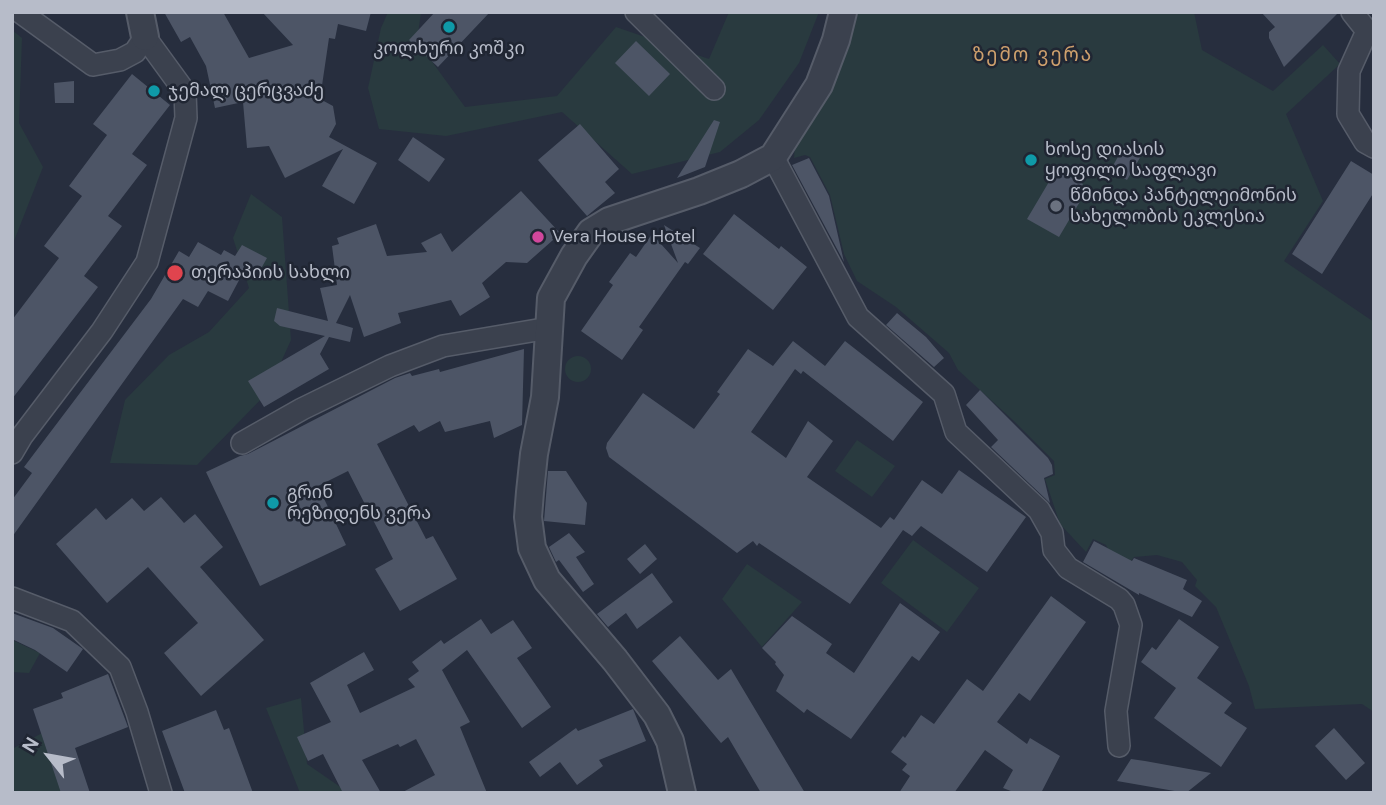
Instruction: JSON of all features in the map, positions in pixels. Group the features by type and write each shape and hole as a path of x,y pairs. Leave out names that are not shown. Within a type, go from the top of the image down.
{"street":[{"path":"20,12 93,65 120,60 135,52 143,25"},
{"path":"636,12 714,89"},
{"path":"682,793 670,741 657,715 615,660 547,580 531,548 528,517 530,492 545,397 551,298 591,232 609,220 699,191 773,157 819,85 843,12"},
{"path":"1352,12 1371,29 1349,71 1348,114 1365,142 1374,148"},
{"path":"12,453 102,331 147,262 187,118 185,92 143,25"},
{"path":"773,157 858,317 944,394 956,432 1039,510 1052,533 1054,550 1068,568 1119,599 1124,605 1131,625 1116,711 1119,746"},
{"path":"242,443 302,409 390,366 443,346 549,328"},
{"path":"12,598 72,621 120,667 137,712 161,793"}],"shaded area":[{"path":"388,12 421,12 417,41 465,107 557,96 616,27 709,59 729,12 819,12 799,63 759,120 720,152 632,174 562,112 446,136 379,129 368,88 381,28"},
{"path":"858,12 1194,12 1202,50 1273,91 1323,45 1340,64 1286,114 1323,201 1284,261 1374,322 1374,712 1362,704 1255,709 1249,686 1216,607 1195,586 1197,580 1182,562 1157,555 1134,557 1128,565 1113,559 1106,545 1093,539 1086,552 1060,524 1045,479 1055,475 1054,461 958,370 949,353 896,307 857,281 844,254 830,195 810,157 805,155 794,158 795,146 849,46"},
{"path":"12,30 22,38 19,123 43,167 12,246 14,89"},
{"path":"251,194 282,217 291,340 267,393 197,465 110,463 125,400 169,355 209,332 249,288 233,238"},
{"path":"578,356 587,360 591,369 587,378 578,382 569,378 565,369 569,360"},
{"path":"857,440 895,466 872,497 835,471"},
{"path":"913,540 979,588 947,632 881,583"},
{"path":"747,564 802,602 762,647 722,599"},
{"path":"12,640 40,653 29,673 12,672"},
{"path":"301,698 307,764 349,793 300,793 266,708"},
{"path":"46,731 65,793 12,793 12,749"}],"building":[{"path":"164,12 223,12 249,58 293,45 262,12 371,12 366,31 338,24 335,39 329,38 320,99 333,106 336,124 329,137 377,163 354,204 322,186 343,149 285,178 269,146 247,148 243,102 215,108 206,66 190,37 181,42"},
{"name":"კოლხური კოშკი","path":"435,12 490,12 438,67 409,40"},
{"path":"1261,12 1339,12 1284,67 1269,38 1269,32 1275,27"},
{"path":"636,41 670,74 649,96 615,63"},
{"path":"132,74 170,105 132,154 147,165 108,216 122,226 84,276 98,287 12,399 12,320 59,258 44,246 82,196 69,186 107,135 93,124"},
{"path":"74,81 74,103 55,103 54,83"},
{"path":"714,120 720,122 705,167 677,178"},
{"path":"580,124 619,169 605,182 615,193 587,216 538,160"},
{"path":"413,137 445,159 429,182 398,160"},
{"path":"1124,146 1141,156 1127,180 1110,171"},
{"path":"809,158 829,196 844,262 792,165"},
{"path":"1351,161 1374,175 1374,192 1322,274 1292,254"},
{"name":"წმინდა პანტელეიმონის სახელობის ეკლესია","path":"1061,172 1083,184 1080,190 1085,193 1059,237 1027,219 1053,175 1058,177"},
{"path":"521,191 559,232 527,263 506,262 482,283 490,297 460,316 451,300 398,313 401,323 364,337 350,295 336,323 353,328 350,342 329,337 320,354 329,369 264,407 248,381 325,336 280,326 274,321 277,308 328,321 320,288 337,285 332,246 339,244 337,238 376,224 387,256 427,252 421,243 441,233 452,252"},
{"path":"734,214 807,267 773,310 703,254"},
{"path":"664,225 700,248 688,264 685,262 639,327 643,330 622,360 581,331 613,285 609,282 630,253 636,257 652,234 678,263"},
{"path":"198,242 221,255 224,250 235,256 242,245 267,258 258,274 246,267 228,301 208,291 198,307 183,299 12,537 12,500 32,473 24,467 151,299 179,251 189,257"},
{"path":"897,313 926,337 944,358 934,367 886,325"},
{"path":"793,341 825,366 845,341 923,402 893,441 803,371 801,374 795,369 751,432 786,458 808,421 833,441 807,477 881,528 890,517 894,520 922,480 942,494 959,470 1026,517 987,572 921,526 912,536 903,530 850,604 759,543 757,546 753,541 737,553 609,457 607,443 643,393 694,429 748,349 773,366"},
{"path":"524,349 522,425 494,438 490,421 445,432 440,421 419,432 414,425 377,444 426,539 433,536 457,579 400,611 375,569 393,559 348,471 318,486 346,545 260,586 206,472 248,454 395,378 439,369 440,372"},
{"path":"980,390 1048,458 1053,474 1044,478 1050,503 991,447 998,440 966,405"},
{"path":"548,471 566,471 587,503 585,525 544,521"},
{"path":"161,497 184,523 195,514 223,547 200,567 264,640 201,696 164,653 198,623 148,567 107,603 56,544 96,508 106,520 132,498 144,511"},
{"path":"569,533 585,552 576,557 594,584 583,592 559,560 556,562 549,547"},
{"path":"1094,541 1132,561 1134,558 1187,580 1183,589 1202,601 1192,617 1139,595 1083,562"},
{"path":"645,544 657,559 640,574 627,559"},
{"path":"652,573 673,602 637,629 626,613 608,627 597,614"},
{"path":"1051,596 1086,622 1030,701 1019,693 997,722 1027,744 1030,738 1060,756 1041,793 1016,793 1003,788 1013,770 985,750 954,793 899,793 910,776 902,770 907,764 891,752 903,736 905,738 921,715 934,724 967,679 983,691"},
{"path":"900,603 940,632 919,661 912,656 851,739 807,709 804,713 776,691 784,675 762,648 792,616 832,644 826,653 854,673"},
{"path":"12,613 53,628 83,649 67,672 35,650 12,639"},
{"path":"481,619 491,634 513,620 532,648 517,658 551,707 522,728 467,650 442,670 470,722 460,727 487,793 401,793 435,775 416,739 362,760 381,793 343,793 323,754 308,761 297,737 331,722 310,683 364,652 374,670 347,685 360,713 415,687 408,679 419,671 412,662 441,640 444,644"},
{"path":"1179,619 1219,647 1197,678 1232,703 1224,713 1247,728 1221,767 1154,718 1176,688 1141,662 1152,647 1156,650"},
{"path":"680,636 718,680 731,669 805,793 761,793 728,737 721,743 652,661"},
{"path":"108,674 128,727 75,748 90,793 61,793 33,709 63,698 61,693"},
{"path":"633,709 646,741 599,760 603,766 577,785 560,762 540,777 529,762 576,728 578,731"},
{"path":"216,710 224,730 229,728 253,793 185,793 162,731"},
{"path":"1334,728 1365,763 1346,780 1315,746"},
{"path":"1131,759 1211,773 1186,793 1117,781"}],"place":[{"name":"კოლხური კოშკი","path":"449,27"},
{"name":"ჯემალ ცერცვაძე","path":"154,91"},
{"name":"ხოსე დიასის ყოფილი საფლავი","path":"1031,160"},
{"name":"წმინდა პანტელეიმონის სახელობის ეკლესია","path":"1056,206"},
{"name":"Vera House Hotel","path":"538,237"},
{"name":"თერაპიის სახლი","path":"175,273"},
{"name":"გრინ რეზიდენს ვერა","path":"273,503"}],"district":[{"name":"ზემო ვერა","path":"1033,56"}]}
